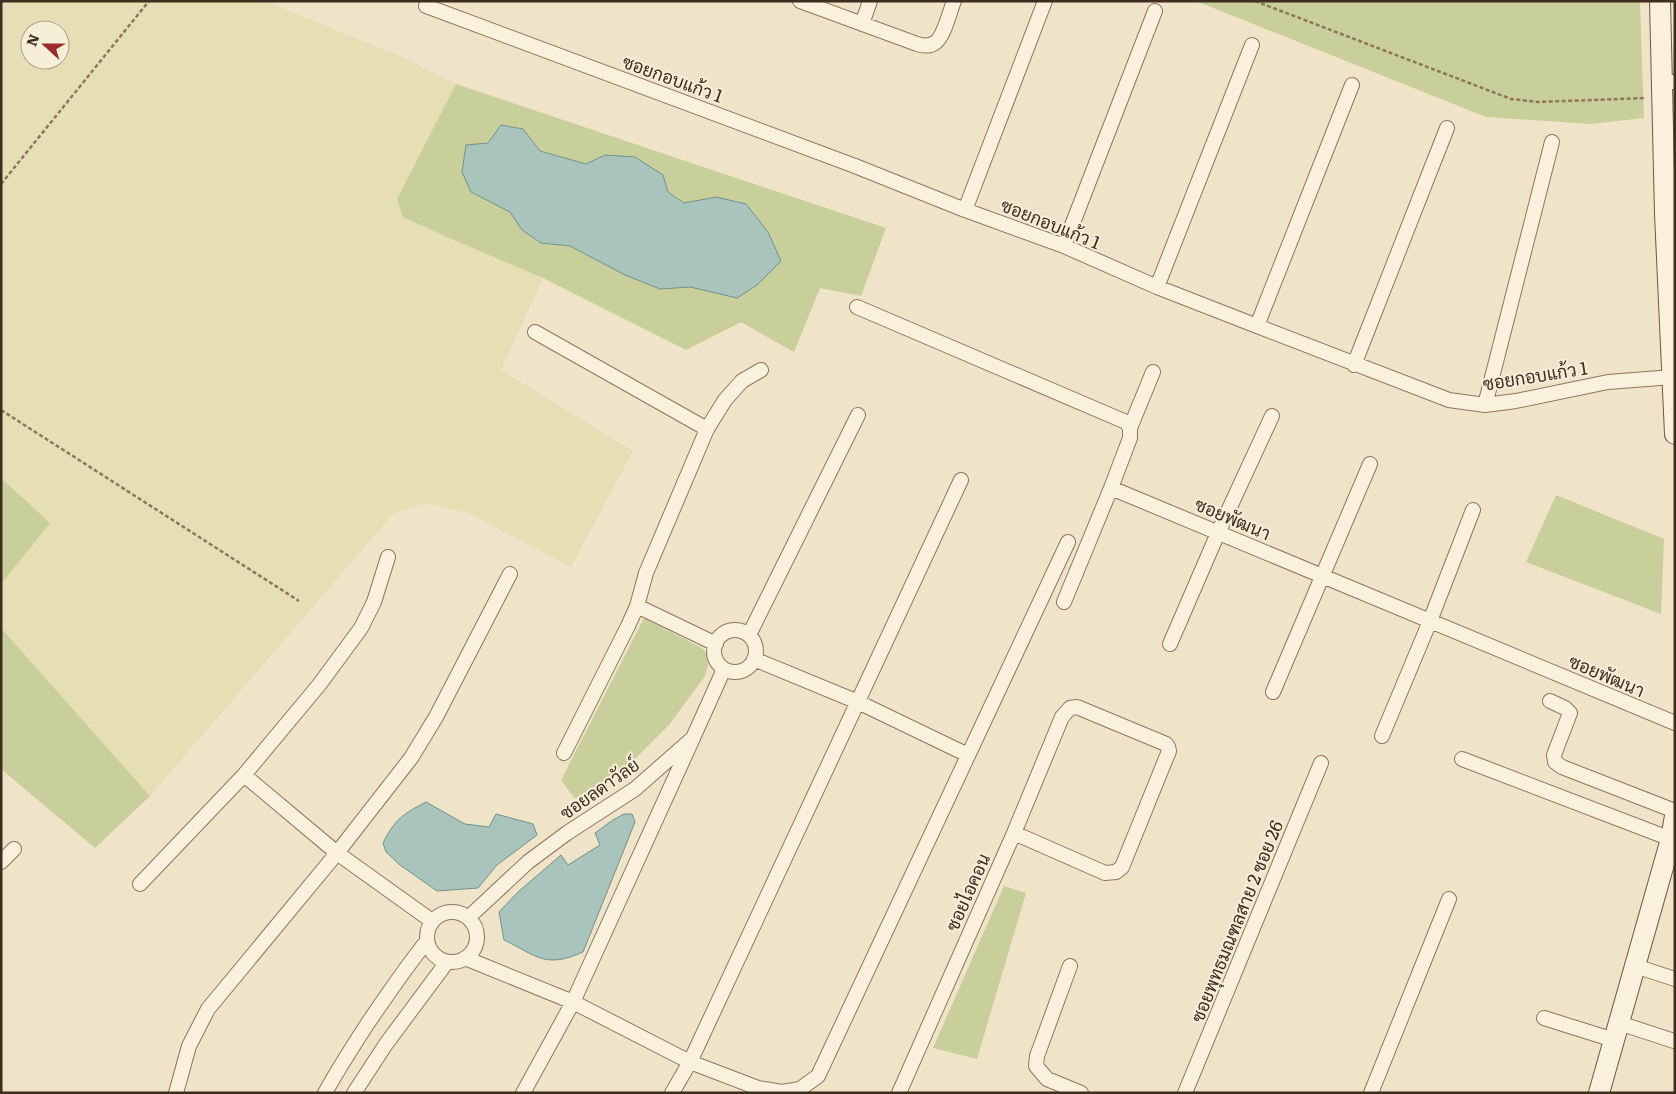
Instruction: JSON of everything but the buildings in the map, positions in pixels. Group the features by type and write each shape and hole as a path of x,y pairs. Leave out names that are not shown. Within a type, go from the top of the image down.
{"street":[{"path":"800,1 926,46 936,42 942,34 954,1"},
{"path":"862,24 870,1"},
{"path":"965,210 1046,1"},
{"path":"1660,1 1667,96 1665,214 1675,434"},
{"name":"ซอยกอบแก้ว 1","path":"426,6 1064,246 1158,287 1354,365 1448,400 1485,405 1516,401 1608,382 1674,390"},
{"path":"1064,246 1155,11"},
{"path":"1158,287 1252,46"},
{"path":"1258,326 1352,85"},
{"path":"1354,365 1447,128"},
{"path":"1485,405 1552,142"},
{"path":"857,307 1126,422 1130,428"},
{"path":"535,332 707,429"},
{"path":"564,753 637,606 646,573 707,429 725,400 742,380 761,370"},
{"path":"1064,602 1111,488 1130,438 1130,428 1153,372"},
{"path":"749,635 858,415"},
{"path":"1170,644 1218,532 1272,416"},
{"path":"1273,692 1370,464"},
{"path":"672,1093 690,1062 961,480"},
{"name":"ซอยพัฒนา","path":"1111,488 1675,723"},
{"path":"1382,736 1430,621 1473,510"},
{"path":"464,958 573,1002 690,1062 758,1088 782,1092 800,1089 818,1076 1068,542"},
{"path":"140,884 244,774 319,685 361,628 374,602 388,557"},
{"path":"176,1093 189,1046 208,1009 337,853 411,758 440,709 510,574"},
{"path":"637,606 716,644"},
{"path":"734,630 743,632 749,635 754,642 756,649 754,659 745,670 738,672 724,669 717,661 715,655 716,644 719,638 728,632 734,630"},
{"path":"754,659 858,702 968,755"},
{"name":"ซอยลดาวัลย์","path":"469,918 528,862 567,833 635,790 693,738 724,669"},
{"path":"1550,701 1565,708 1570,713 1554,755 1555,762 1562,767 1675,811"},
{"name":"ซอยไอคอน","path":"899,1093 1014,833 1062,717 1070,708 1077,707 1166,744 1168,747 1169,751 1122,867 1116,872 1105,873 1014,833"},
{"path":"523,1093 573,1002 693,738"},
{"path":"1462,759 1673,830 1599,1093"},
{"name":"ซอยพุทธมณฑลสาย 2 ซอย 26","path":"1185,1093 1321,763"},
{"path":"244,774 337,853 432,921"},
{"path":"1,862 14,849"},
{"path":"1371,1093 1449,899"},
{"path":"450,911 460,912 475,925 478,935 476,945 464,960 447,962 437,958 430,950 427,941 428,930 432,921 440,914 450,911"},
{"path":"325,1093 353,1046 408,964 427,941"},
{"path":"354,1093 386,1044 447,962"},
{"path":"1070,966 1037,1056 1036,1066 1047,1080 1081,1093"},
{"path":"1635,966 1675,979"},
{"path":"1544,1018 1674,1041"},
{"path":"1042,1093 1047,1080"}],"path":[{"path":"1,184 149,1"},
{"path":"1255,1 1511,98 1538,102 1667,96"},
{"path":"1,410 299,601"}],"shaded area":[{"path":"1,1 265,1 405,58 456,84 398,198 403,217 543,278 501,370 633,451 571,567 468,513 426,503 393,514 150,796 1,628 1,584 49,523 1,478"}],"green space":[{"path":"1196,1 1640,1 1644,118 1591,124 1486,117"},
{"path":"456,84 886,228 861,296 820,288 794,352 741,322 686,350 543,278 403,217 397,199","holes":["523,129 540,151 586,164 605,155 663,175 668,192 684,203 716,197 737,298 690,287 660,289 625,275 570,246 541,243 522,230 510,212 471,192 466,145 488,143"]},
{"path":"1,478 50,523 1,584"},
{"path":"1556,495 1664,539 1661,614 1526,562"},
{"path":"644,618 702,648 710,658 705,676 669,725 634,760 575,799 561,780"},
{"path":"1,628 150,796 95,848 1,769"},
{"path":"1004,886 1026,893 977,1059 933,1048"}],"water":[{"path":"501,125 523,129 540,151 586,164 605,155 635,157 663,175 668,192 684,203 716,197 746,204 768,232 781,261 757,285 737,298 690,287 660,289 625,275 570,246 541,243 522,230 510,212 471,192 462,172 466,145 488,143"},
{"path":"426,802 465,824 489,827 496,814 533,824 537,835 497,865 478,888 437,891 400,865 386,852 383,843 400,818"},
{"path":"624,814 632,814 635,822 583,952 559,960 550,960 533,955 504,940 499,912 518,892 561,855 568,865 600,845 595,833"}]}
